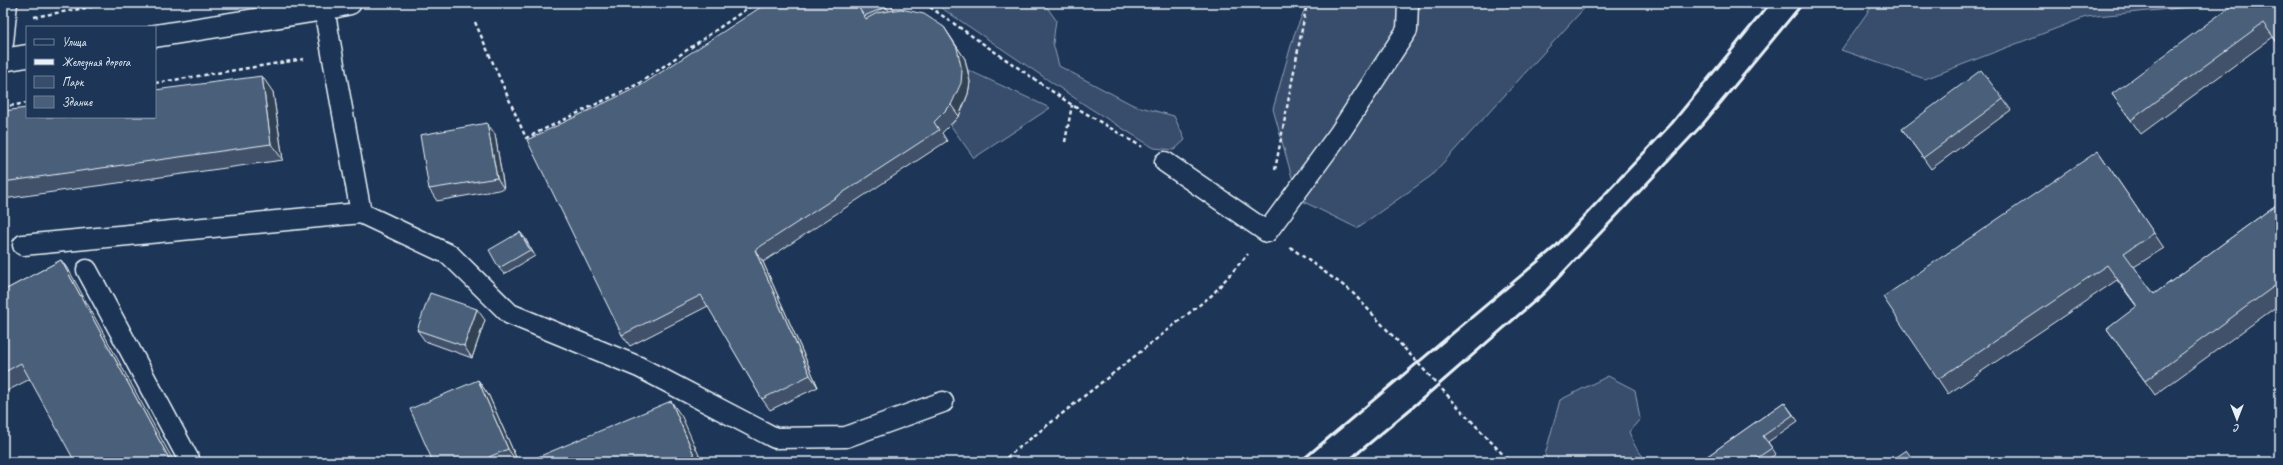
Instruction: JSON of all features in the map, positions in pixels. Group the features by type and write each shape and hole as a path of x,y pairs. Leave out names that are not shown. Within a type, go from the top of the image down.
{"street":[{"path":"156,36 324,9 350,3"},
{"path":"3,60 26,56"}],"lane":[{"path":"3,43 7,3"},
{"path":"1165,162 1267,232 1339,134 1407,30 1408,3"},
{"path":"324,9 361,213"},
{"path":"23,245 361,213 450,255 510,314 639,367 775,438 846,437 943,402"},
{"path":"87,270 190,462"}],"path":[{"path":"6,23 113,3"},
{"path":"475,22 526,138 638,84 754,3"},
{"path":"924,3 1072,105 1165,162"},
{"path":"1280,214 1271,192 1307,3"},
{"path":"156,83 332,55"},
{"path":"3,107 26,103"},
{"path":"1065,142 1072,105"},
{"path":"1001,462 1212,295 1267,232 1351,291 1510,462"}],"green space":[{"path":"934,3 1044,3 1056,20 1053,43 1059,66 1133,105 1174,116 1185,140 1174,150 1154,148 1088,107"},
{"path":"1307,3 1589,3 1431,176 1357,228 1298,199 1273,109 1294,35"},
{"path":"1874,3 2233,3 2086,17 1925,79 1841,50"},
{"path":"968,70 1050,108 974,158 951,126 956,120 966,100 969,86"},
{"path":"1608,376 1635,390 1640,419 1629,432 1635,446 1647,462 1550,462 1545,455 1560,400"}],"building":[{"path":"767,3 856,3 866,19 877,13 901,9 924,14 944,27 957,48 962,71 961,83 951,105 934,122 939,130 755,250 810,375 762,399 701,295 622,335 527,140 640,86"},
{"path":"856,3 886,3 886,7 864,16"},
{"path":"2235,3 2280,3 2280,46 2263,23 2131,120 2112,94"},
{"path":"1981,70 2003,99 1923,158 1902,129"},
{"path":"262,76 271,144 3,182 3,111 26,108 26,118 156,118 156,90"},
{"path":"487,123 497,178 429,189 420,135"},
{"path":"2098,151 2154,233 2124,253 2154,294 2280,202 2280,282 2145,381 2107,329 2137,306 2107,265 1938,379 1883,297"},
{"path":"520,232 530,250 499,268 489,250"},
{"path":"61,260 171,462 75,462 21,363 3,373 3,291"},
{"path":"430,293 477,309 464,346 417,330"},
{"path":"478,380 508,449 489,457 492,462 433,462 410,409"},
{"path":"671,401 697,462 526,462"},
{"path":"1784,402 1793,415 1763,436 1772,448 1751,462 1699,462"},
{"path":"1906,450 1915,462 1888,462"}],"railway":[{"path":"1300,462 1556,246 1672,123 1770,3"},
{"path":"1347,462 1413,407 1544,293 1703,124 1803,3"}]}
